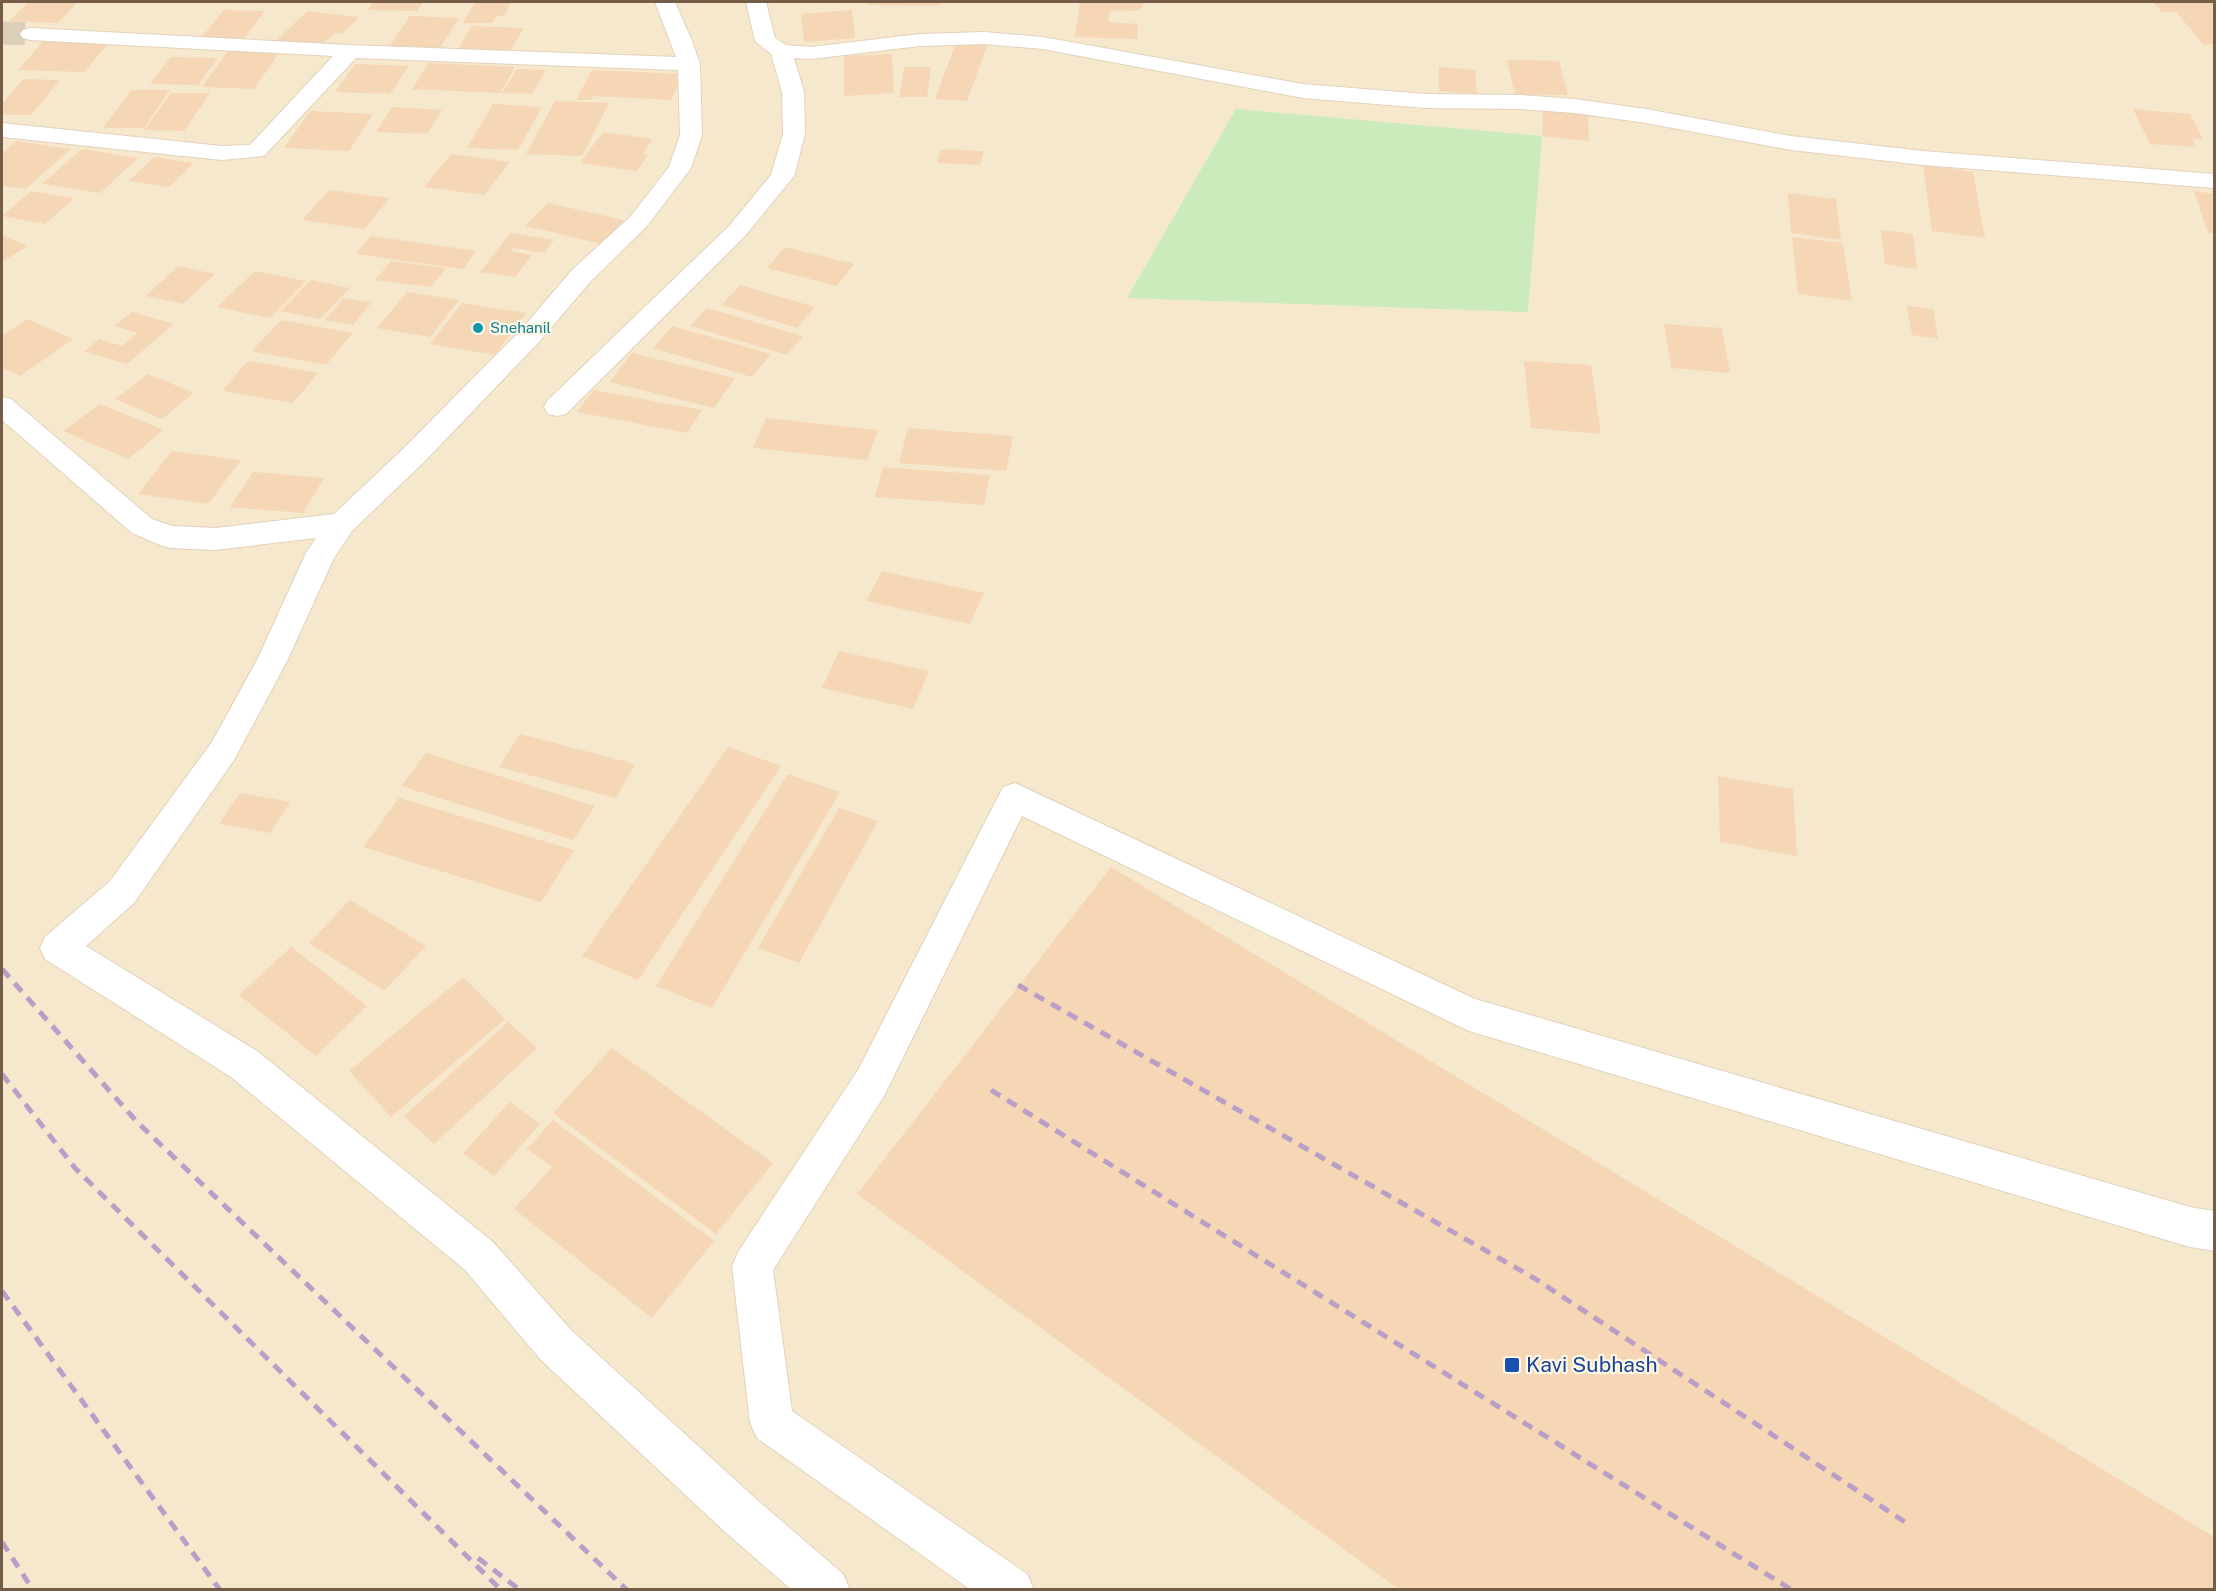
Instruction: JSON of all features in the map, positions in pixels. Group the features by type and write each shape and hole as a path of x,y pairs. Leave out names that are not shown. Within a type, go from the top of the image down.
{"street":[{"path":"665,2 689,64 691,135 680,168 639,221 581,276 530,336 414,455 342,524 321,553 273,661 223,752 122,892 58,948 244,1064 479,1256 556,1345 739,1514 827,1590"},
{"path":"756,2 765,41 781,51 812,53 920,40 984,38 1043,43 1303,91 1425,101 1521,102 1575,106 1646,116 1791,143 1923,158 2214,181"},
{"path":"30,34 350,51 689,64"},
{"path":"2,130 222,153 256,151 350,51"},
{"path":"557,407 737,231 782,176 794,134 793,92 781,51"},
{"path":"2,406 142,526 170,537 215,539 342,524"},
{"path":"1011,1590 772,1424 752,1266 871,1083 1015,797 1469,1014 2168,1220 2214,1231"}],"shaded area":[{"path":"2,2 2214,2 2214,1589 2,1589"}],"green space":[{"path":"1236,109 1542,136 1528,312 1127,298"}],"building":[{"path":"28,2 78,2 58,23 9,21"},
{"path":"373,2 423,2 417,11 368,10"},
{"path":"475,2 511,2 504,16 497,16 492,23 463,23"},
{"path":"867,2 941,2 940,6 867,5"},
{"path":"1080,2 1146,2 1138,11 1110,10 1108,22 1138,24 1137,39 1075,37"},
{"path":"2153,2 2214,2 2214,44 2204,45 2176,12 2162,12"},
{"path":"224,10 265,11 244,39 201,38"},
{"path":"852,10 855,38 804,42 801,14"},
{"path":"307,11 359,17 342,34 334,33 320,48 274,43"},
{"path":"410,16 459,18 440,48 390,46"},
{"path":"472,26 524,28 507,56 455,54"},
{"path":"46,38 112,39 84,72 18,70"},
{"path":"956,43 987,46 967,101 935,99"},
{"path":"231,47 282,49 254,89 202,87"},
{"path":"892,54 894,93 844,96 844,56"},
{"path":"171,57 218,58 198,85 150,84"},
{"path":"1507,60 1559,61 1568,95 1515,94"},
{"path":"429,63 515,67 500,93 412,89"},
{"path":"355,64 409,66 390,94 335,92"},
{"path":"904,67 931,67 927,97 899,97"},
{"path":"1439,67 1475,70 1477,94 1439,91"},
{"path":"517,69 546,70 532,94 502,93"},
{"path":"592,70 683,74 671,100 593,96 591,100 576,100"},
{"path":"23,79 60,80 31,115 2,115 2,104"},
{"path":"131,90 170,90 144,128 103,128"},
{"path":"171,93 210,93 184,131 144,130"},
{"path":"555,101 609,103 582,156 526,154"},
{"path":"493,104 542,107 518,150 467,148"},
{"path":"392,107 442,110 427,134 376,132"},
{"path":"1543,109 1588,114 1589,141 1542,136"},
{"path":"2133,109 2190,114 2203,139 2192,138 2196,147 2150,144"},
{"path":"310,111 373,114 349,151 284,148"},
{"path":"603,132 653,139 643,154 648,155 637,171 580,163"},
{"path":"16,141 71,149 25,189 2,186 2,153"},
{"path":"82,149 138,158 100,193 42,184"},
{"path":"941,149 984,151 980,165 937,163"},
{"path":"451,154 510,162 484,195 424,187"},
{"path":"154,157 194,163 169,187 129,181"},
{"path":"1923,165 1973,172 1985,238 1932,231"},
{"path":"329,190 390,198 364,229 302,220"},
{"path":"31,191 74,198 45,224 2,216"},
{"path":"2194,191 2214,194 2214,233 2208,233"},
{"path":"1788,193 1836,199 1841,240 1791,233"},
{"path":"548,203 624,220 602,244 525,226"},
{"path":"1881,230 1913,234 1917,269 1885,264"},
{"path":"510,233 554,240 544,253 513,248 510,251 532,255 515,277 480,272"},
{"path":"2,235 28,246 2,262"},
{"path":"371,236 476,251 463,269 356,254"},
{"path":"1792,237 1843,243 1852,301 1798,294"},
{"path":"785,247 854,264 837,286 767,268"},
{"path":"391,261 446,268 431,287 375,280"},
{"path":"178,266 215,274 183,304 146,296"},
{"path":"255,271 306,281 270,318 217,307"},
{"path":"311,280 350,288 320,319 281,311"},
{"path":"740,285 815,307 797,328 722,305"},
{"path":"407,292 459,300 430,337 377,328"},
{"path":"344,298 371,303 353,325 325,320"},
{"name":"Snehanil","path":"462,303 526,313 495,355 430,344"},
{"path":"1907,306 1933,309 1938,339 1912,335"},
{"path":"707,308 803,336 787,355 690,326"},
{"path":"132,312 174,324 127,364 84,352 99,339 122,346 137,333 114,326"},
{"path":"27,319 73,339 20,376 2,368 2,336"},
{"path":"281,320 353,333 326,365 252,351"},
{"path":"1664,324 1722,328 1730,373 1671,368"},
{"path":"672,326 771,354 752,377 653,348"},
{"path":"632,353 735,378 714,408 610,382"},
{"path":"248,361 318,373 293,403 222,391"},
{"path":"1524,361 1591,365 1601,434 1531,428"},
{"path":"148,374 194,393 162,419 115,399"},
{"path":"593,390 702,410 687,433 577,412"},
{"path":"100,404 164,430 128,459 63,431"},
{"path":"766,418 878,430 867,460 753,448"},
{"path":"908,428 1013,436 1006,471 899,463"},
{"path":"172,451 241,460 208,504 138,494"},
{"path":"883,467 990,475 984,505 875,497"},
{"path":"253,472 324,478 303,513 230,507"},
{"path":"882,571 984,593 970,624 866,601"},
{"path":"839,651 929,671 913,709 822,688"},
{"path":"520,734 635,764 616,798 499,767"},
{"path":"728,747 781,766 638,980 582,956"},
{"path":"426,753 595,806 573,840 401,786"},
{"path":"788,774 840,792 712,1008 656,986"},
{"path":"1718,776 1793,789 1797,856 1720,842"},
{"path":"240,793 290,802 270,833 219,824"},
{"path":"399,798 574,850 541,902 363,847"},
{"path":"839,808 878,821 799,963 758,948"},
{"name":"Kavi Subhash","path":"1111,867 2214,1537 2214,1590 1400,1590 857,1194"},
{"path":"350,900 426,946 384,991 309,943"},
{"path":"291,947 367,1006 316,1056 239,995"},
{"path":"463,977 505,1019 391,1117 349,1071"},
{"path":"508,1022 537,1048 434,1144 404,1116"},
{"path":"612,1048 773,1163 716,1234 553,1113"},
{"path":"510,1102 540,1124 494,1176 463,1153"},
{"path":"553,1120 714,1241 652,1318 514,1209 552,1167 527,1149"}],"tunnel":[{"path":"2,33 30,34"}],"railway":[{"path":"2,969 137,1122 627,1590"},
{"path":"1018,985 1534,1278 1905,1522"},
{"path":"2,1074 75,1168 501,1590"},
{"path":"991,1090 1792,1590"},
{"path":"2,1291 220,1590"},
{"path":"2,1542 33,1590"},
{"path":"478,1558 520,1590"}],"place":[{"name":"Snehanil","path":"478,328"},
{"name":"Kavi Subhash","path":"1512,1365"}]}
